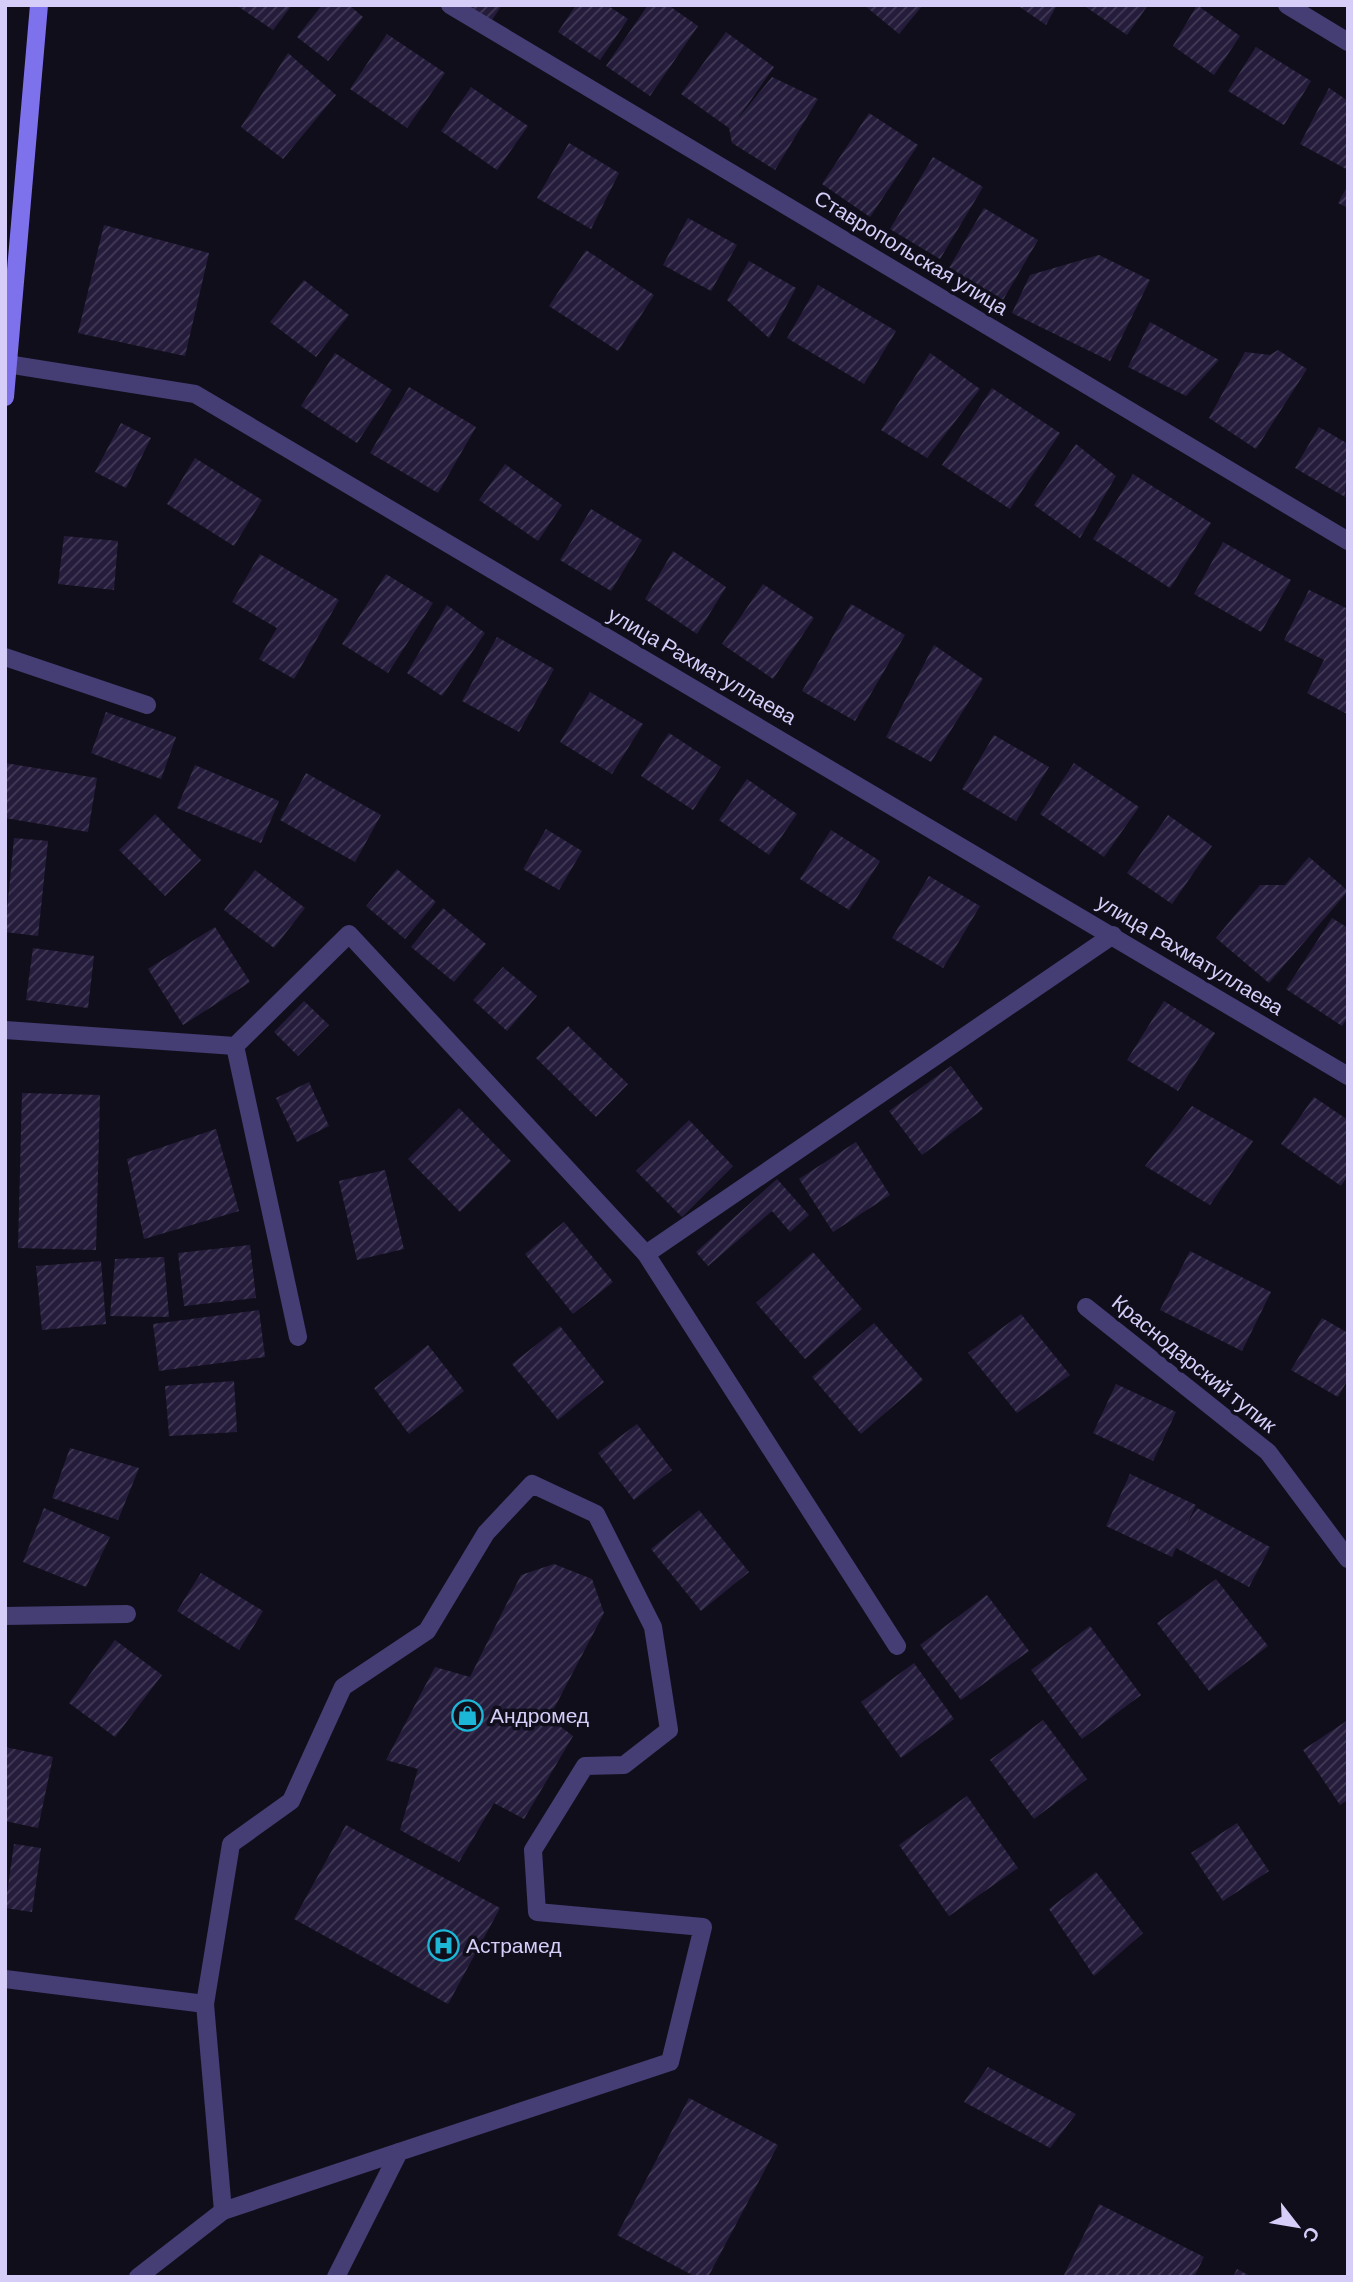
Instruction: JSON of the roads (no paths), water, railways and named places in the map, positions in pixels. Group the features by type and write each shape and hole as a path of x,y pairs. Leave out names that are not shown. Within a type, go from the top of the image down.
{"main road":[{"path":"5,397 38,5"}],"street":[{"name":"Ставропольская улица","path":"450,5 1348,541"},
{"path":"1287,5 1348,43"},
{"name":"улица Рахматуллаева","path":"7,364 194,394 1348,1076"},
{"path":"5,657 147,705"},
{"path":"5,1030 235,1046 349,934 646,1254 897,1646"},
{"path":"646,1254 1113,935"},
{"path":"235,1046 298,1337"},
{"name":"Краснодарский тупик","path":"1086,1307 1268,1452 1348,1559"},
{"path":"138,2277 223,2211 670,2062 703,1927 537,1912 533,1850 585,1766 624,1765 669,1730 653,1627 596,1514 532,1484 486,1533 427,1631 344,1687 291,1801 231,1843 205,2004 223,2211"},
{"path":"5,1616 127,1614"},
{"path":"5,1979 205,2004"},
{"path":"336,2277 398,2152"}],"place":[{"name":"Андромед","path":"467,1716"},
{"name":"Астрамед","path":"443,1946"}]}
